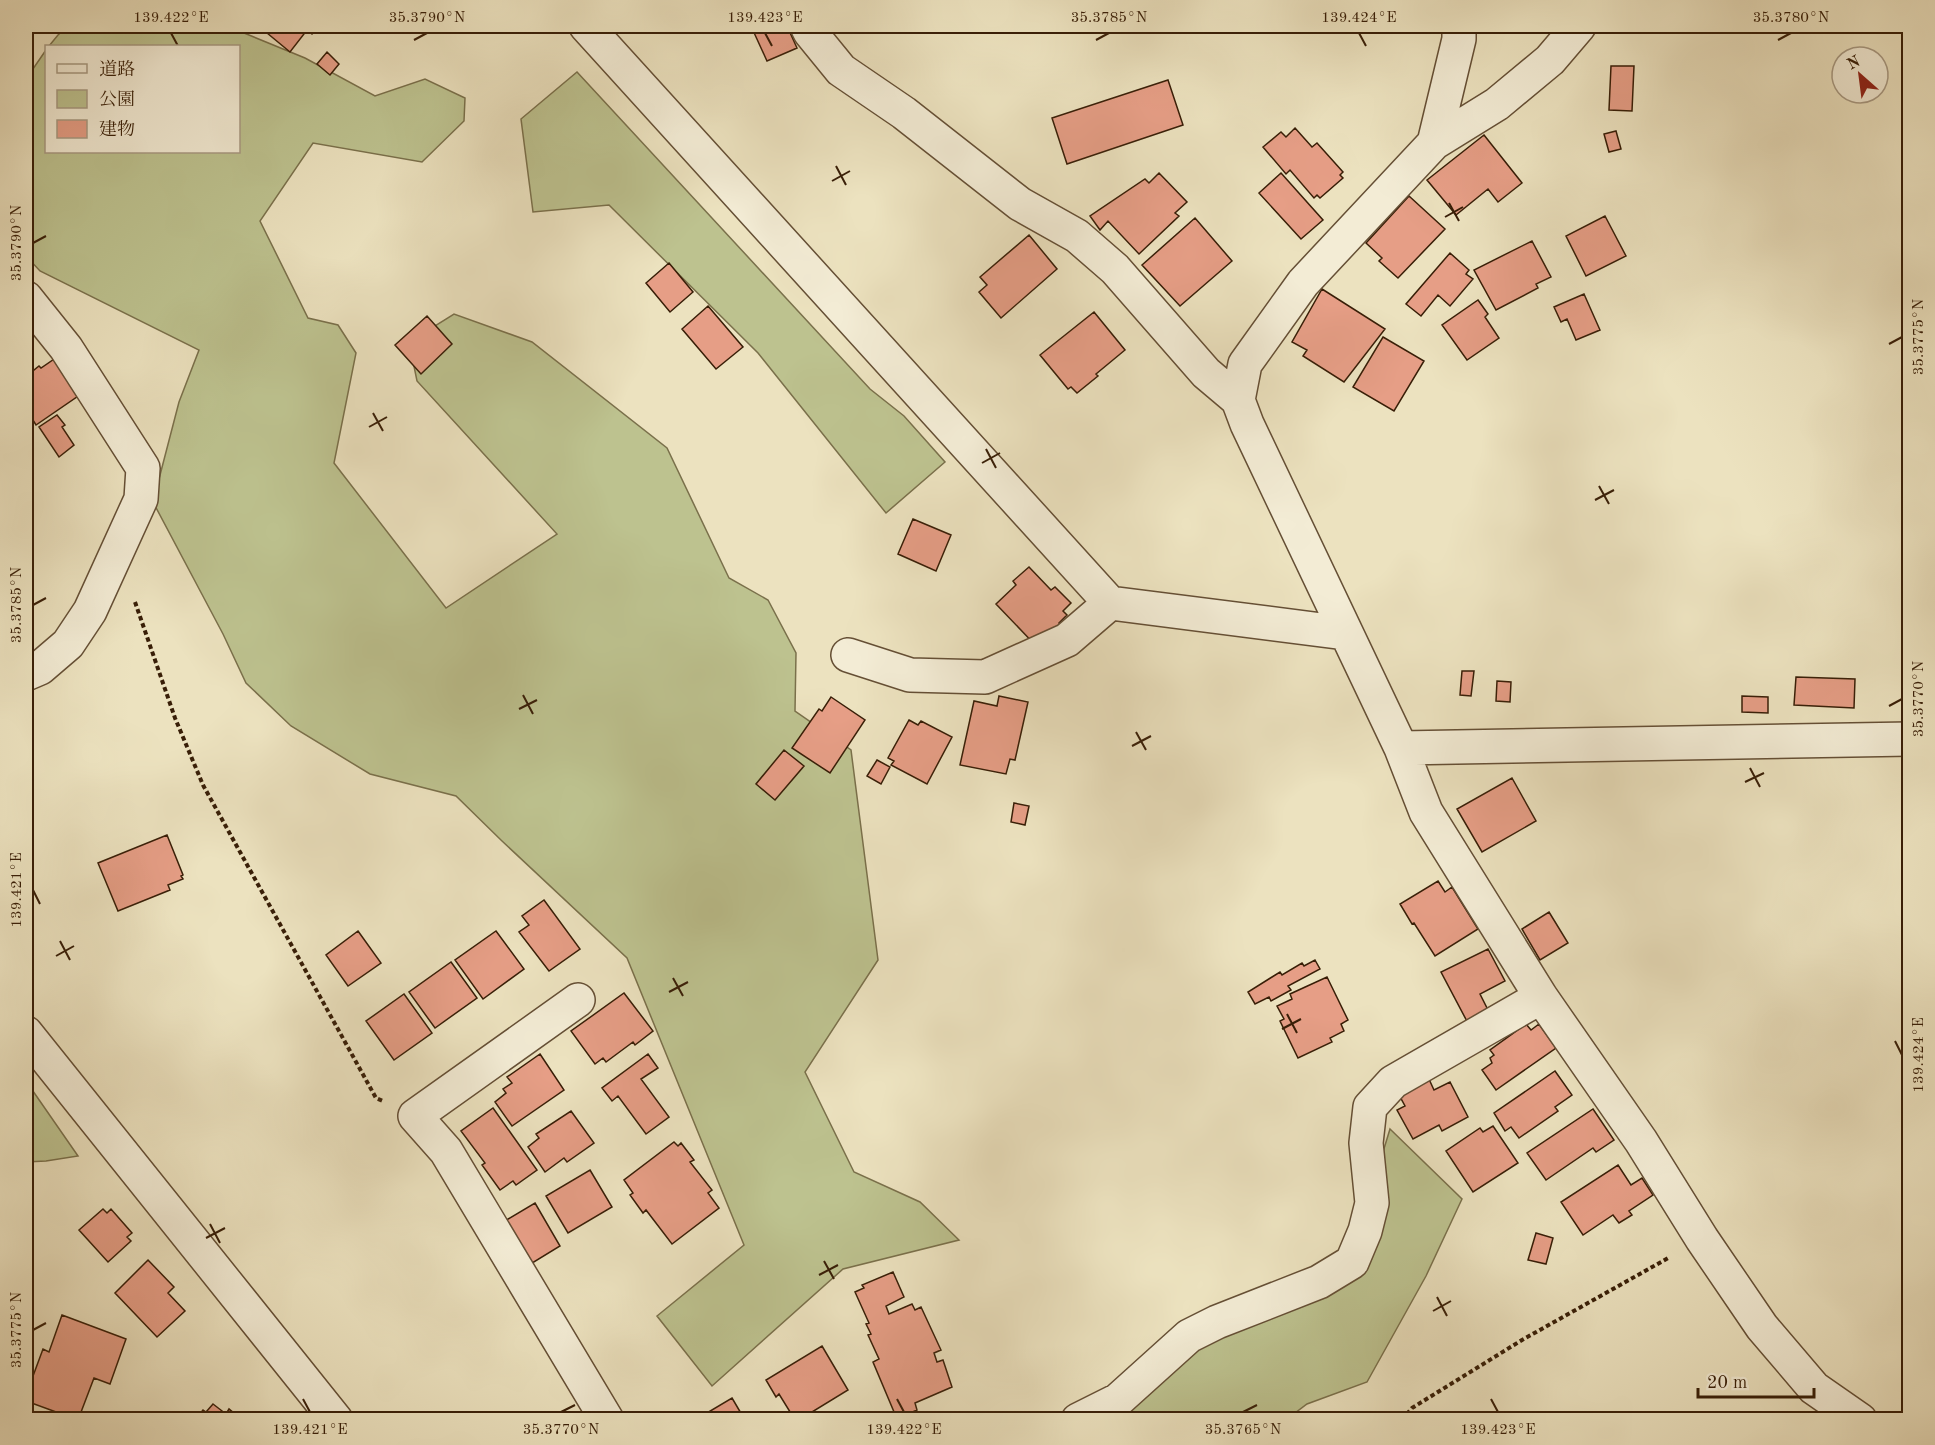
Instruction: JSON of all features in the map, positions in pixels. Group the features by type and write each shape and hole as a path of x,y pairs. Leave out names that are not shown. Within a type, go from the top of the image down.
{"street":[{"path":"586,26 1110,603 1345,633"},
{"path":"807,26 841,70 904,113 1020,204 1077,236 1114,269 1206,373 1238,400 1247,424 1401,748 1426,812 1541,997 1641,1141 1702,1239 1762,1327 1814,1388 1860,1419"},
{"path":"1434,143 1459,39 1459,26"},
{"path":"1238,400 1245,364 1304,283 1434,143 1497,104 1550,60 1579,26"},
{"path":"26,298 66,348 143,468 141,499 90,611 68,644 40,668 26,674"},
{"path":"848,655 910,675 985,677 1067,640 1110,603"},
{"path":"1401,748 1910,739"},
{"path":"1078,1419 1118,1400 1189,1336 1319,1282 1352,1262 1365,1231 1372,1203 1366,1143 1370,1107 1393,1082 1541,997"},
{"path":"578,1000 415,1116 446,1151 607,1419"},
{"path":"26,1033 336,1419"}],"path":[{"path":"112,564 129,584 175,718 208,795 376,1098 415,1116"},
{"path":"1402,1419 1412,1408 1522,1340 1702,1239"}],"green space":[{"path":"68,26 227,26 305,58 375,96 425,79 465,98 464,121 422,162 313,143 260,221 308,318 338,325 356,353 334,463 446,608 557,534 417,381 409,342 454,314 532,342 667,448 729,578 768,600 796,653 795,711 851,750 878,960 805,1072 854,1172 920,1202 959,1240 843,1269 712,1386 657,1316 744,1245 627,958 456,796 370,774 291,726 246,683 223,634 153,502 179,402 199,350 40,271 26,256 26,79 45,51 45,153 240,153 240,45 50,45"},
{"path":"577,72 870,389 904,416 945,462 886,513 758,353 609,205 533,212 521,119"},
{"path":"26,1081 78,1156 26,1162"},
{"path":"1390,1129 1462,1199 1426,1276 1367,1382 1307,1404 1287,1419 1067,1420 1336,1263 1369,1198"}],"building":[{"path":"263,26 319,26 312,34 307,30 290,52 261,28"},
{"path":"751,26 787,26 797,48 767,61"},
{"path":"327,52 339,64 330,75 317,64"},
{"path":"1611,66 1634,66 1632,111 1609,110"},
{"path":"1168,80 1183,125 1067,164 1052,118"},
{"path":"1295,128 1312,147 1317,143 1343,172 1340,175 1343,178 1320,198 1317,195 1314,198 1290,170 1286,174 1263,147 1281,132 1286,137"},
{"path":"1616,131 1621,149 1609,152 1604,134"},
{"path":"1484,135 1522,183 1498,202 1488,189 1456,215 1427,180"},
{"path":"1159,173 1187,202 1175,213 1179,216 1139,254 1108,221 1100,230 1090,216 1145,179 1149,183"},
{"path":"1281,173 1323,220 1301,239 1259,193"},
{"path":"1409,196 1445,229 1398,278 1379,261 1382,258 1366,243"},
{"path":"1605,216 1626,256 1586,276 1566,236"},
{"path":"1195,218 1232,261 1180,306 1142,265"},
{"path":"1029,235 1057,269 1001,318 979,292 987,285 980,277"},
{"path":"1532,241 1551,277 1536,284 1538,288 1496,310 1474,270"},
{"path":"1450,253 1469,270 1466,274 1473,279 1450,306 1438,295 1421,316 1406,304"},
{"path":"669,263 693,292 670,312 646,283"},
{"path":"1322,289 1385,329 1344,382 1303,356 1307,350 1292,342"},
{"path":"1584,294 1600,330 1576,340 1567,319 1561,322 1554,307"},
{"path":"1478,300 1488,314 1485,317 1499,338 1467,360 1442,325"},
{"path":"708,306 743,347 716,369 682,329"},
{"path":"1094,312 1125,350 1077,393 1071,387 1068,389 1040,355"},
{"path":"427,316 452,344 421,374 395,345"},
{"path":"1383,337 1424,361 1394,411 1353,387"},
{"path":"60,355 84,392 36,425 26,409 26,379 39,366 41,368"},
{"path":"57,415 65,425 62,427 74,445 59,457 39,427"},
{"path":"913,519 951,535 936,571 898,554"},
{"path":"1029,567 1051,590 1055,587 1071,603 1063,611 1067,615 1059,623 1063,627 1039,649 996,604 1016,585 1013,581"},
{"path":"1462,671 1474,671 1471,696 1460,695"},
{"path":"1796,677 1855,679 1854,708 1794,705"},
{"path":"1497,681 1511,682 1510,702 1496,701"},
{"path":"999,696 1028,702 1015,760 1010,759 1006,774 960,765 974,701 997,706"},
{"path":"1742,696 1768,697 1768,713 1742,712"},
{"path":"831,697 865,720 830,773 792,748 819,709 822,711"},
{"path":"909,720 918,725 921,721 952,737 927,784 891,765 894,761 888,758"},
{"path":"784,750 804,766 775,800 756,784"},
{"path":"877,760 890,767 881,784 867,776"},
{"path":"1512,778 1536,821 1482,852 1457,809"},
{"path":"1014,803 1029,806 1025,825 1011,822"},
{"path":"167,835 183,879 168,885 170,890 118,911 98,863"},
{"path":"1438,881 1445,892 1452,887 1478,929 1435,956 1400,904"},
{"path":"544,900 580,949 549,971 519,932 529,925 522,916"},
{"path":"1549,912 1568,943 1540,960 1522,929"},
{"path":"358,931 381,963 348,986 326,955"},
{"path":"496,931 524,969 483,999 455,960"},
{"path":"1488,949 1505,981 1480,994 1491,1016 1470,1027 1441,972"},
{"path":"1315,960 1320,969 1288,986 1291,990 1271,1001 1269,997 1255,1004 1248,992 1280,972 1282,975 1302,963 1304,966"},
{"path":"451,962 477,998 435,1028 409,992"},
{"path":"1327,977 1348,1020 1341,1024 1344,1031 1330,1038 1332,1042 1298,1058 1280,1021 1284,1019 1277,1006 1292,999 1290,994"},
{"path":"624,993 653,1031 635,1045 633,1042 606,1062 603,1058 595,1064 571,1031"},
{"path":"404,994 432,1033 394,1060 366,1021"},
{"path":"1526,1024 1531,1030 1539,1024 1556,1048 1496,1090 1482,1070 1492,1063 1490,1058 1494,1055 1490,1050"},
{"path":"540,1054 564,1090 512,1126 495,1102 506,1093 503,1089 512,1083 507,1077"},
{"path":"648,1054 658,1068 641,1079 669,1117 646,1134 618,1096 612,1101 602,1088"},
{"path":"1555,1071 1572,1095 1555,1107 1558,1111 1519,1138 1511,1127 1505,1131 1494,1113"},
{"path":"1428,1077 1434,1090 1450,1082 1468,1117 1442,1131 1439,1125 1413,1139 1397,1110 1405,1106 1398,1093"},
{"path":"493,1108 537,1170 516,1185 513,1181 500,1190 482,1165 485,1163 461,1131"},
{"path":"1593,1109 1614,1140 1596,1152 1593,1148 1546,1180 1527,1153"},
{"path":"571,1111 594,1143 567,1162 564,1158 545,1172 528,1147 539,1138 536,1134"},
{"path":"1493,1126 1518,1163 1473,1192 1446,1151 1480,1128 1483,1132"},
{"path":"674,1142 678,1146 681,1143 694,1160 690,1162 712,1190 708,1193 719,1208 672,1244 646,1210 643,1213 630,1195 633,1193 624,1180"},
{"path":"1618,1165 1631,1185 1642,1178 1653,1195 1629,1211 1632,1215 1619,1223 1613,1215 1583,1235 1561,1202"},
{"path":"590,1170 612,1207 568,1233 546,1196"},
{"path":"535,1203 560,1246 529,1265 503,1222"},
{"path":"103,1209 107,1213 111,1209 132,1233 127,1237 131,1241 108,1262 79,1230"},
{"path":"1536,1233 1553,1238 1546,1264 1528,1260"},
{"path":"148,1260 174,1287 168,1293 185,1311 157,1337 115,1293"},
{"path":"893,1272 904,1297 886,1306 889,1314 912,1304 915,1310 921,1307 941,1350 934,1353 937,1362 943,1360 952,1387 915,1403 917,1410 897,1419 873,1362 879,1359 868,1335 871,1334 866,1324 869,1323 855,1292 864,1288 862,1285"},
{"path":"62,1315 126,1339 110,1384 94,1378 78,1420 26,1401 26,1395 43,1349 49,1352"},
{"path":"822,1346 848,1390 799,1420 795,1420 779,1394 776,1397 766,1380"},
{"path":"732,1398 745,1420 695,1420"},
{"path":"213,1404 226,1414 229,1409 242,1420 195,1420 203,1410 206,1412"}]}
